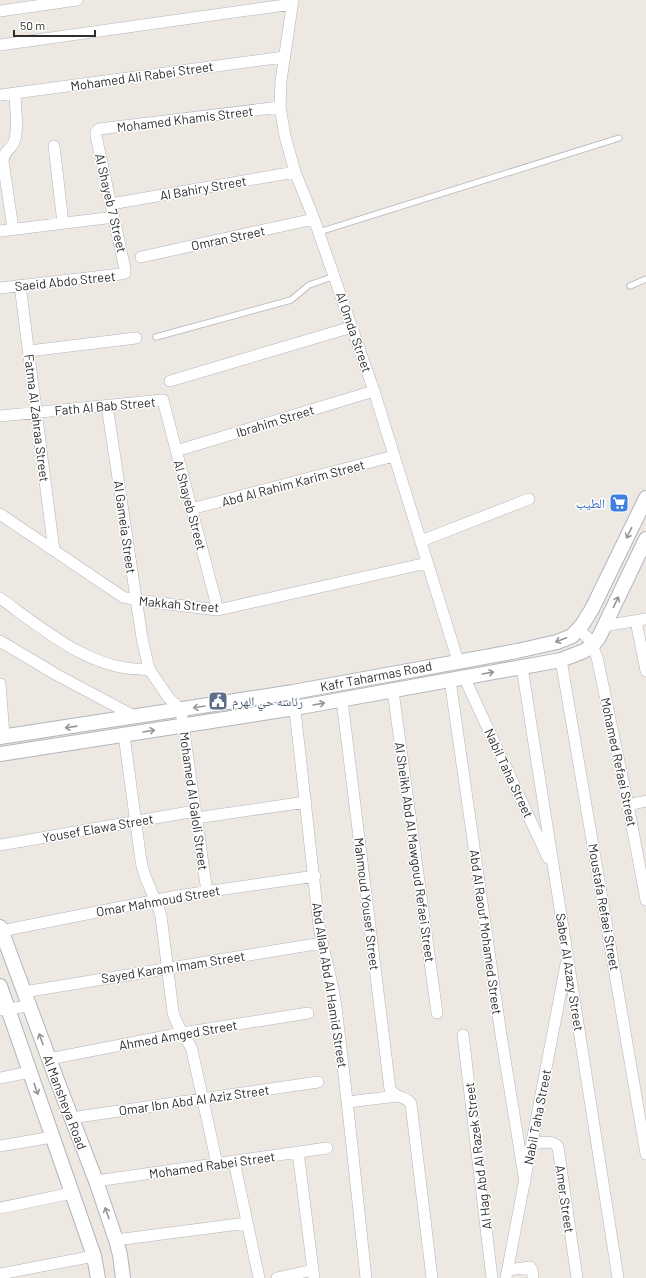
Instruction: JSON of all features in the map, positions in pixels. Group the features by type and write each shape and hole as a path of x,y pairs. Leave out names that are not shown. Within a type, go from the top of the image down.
{"street":[{"path":"0,11 77,0"},
{"path":"0,45 292,2"},
{"name":"Al Omda Street","path":"292,2 281,81 280,107 285,136 295,172 319,232 374,391 458,661"},
{"name":"Mohamed Ali Rabei Street","path":"0,95 284,57"},
{"path":"13,229 2,171 4,155 12,146 16,137 15,93"},
{"name":"Mohamed Khamis Street","path":"96,136 96,132 99,129 280,107"},
{"name":"Al Shayeb 7 Street","path":"96,136 125,269"},
{"path":"54,146 63,223"},
{"name":"Al Bahiry Street","path":"111,204 295,172"},
{"path":"0,231 114,217"},
{"name":"Omran Street","path":"141,257 314,219"},
{"name":"Saeid Abdo Street","path":"0,288 121,274 125,273 125,269"},
{"name":"Fatma Al Zahraa Street","path":"20,285 54,550"},
{"path":"170,381 352,327"},
{"path":"29,350 136,338"},
{"name":"Ibrahim Street","path":"176,451 374,391"},
{"name":"Fath Al Bab Street","path":"0,416 163,400"},
{"name":"Al Shayeb Street","path":"163,400 218,610"},
{"name":"Al Gameia Street","path":"106,405 142,638 149,669 168,697 181,710"},
{"name":"Abd Al Rahim Karim Street","path":"191,509 394,456"},
{"name":"Kafr Taharmas Road","path":"2,737 293,692 517,651 557,642 572,636 592,610 646,498"},
{"path":"421,541 529,499"},
{"name":"Makkah Street","path":"0,514 123,597 136,600 218,610 427,563"},
{"path":"593,645 642,558 646,539"},
{"path":"0,598 85,655 120,667 135,670 149,669"},
{"path":"604,626 641,620 646,671"},
{"name":"Mohamed Refaei Street","path":"578,629 589,639 593,645 597,657 646,900"},
{"path":"0,641 57,675 136,717"},
{"name":"Kafr Taharmas Road","path":"0,754 183,726 393,691 561,660 584,652 593,645"},
{"name":"Moustafa Refaei Street","path":"561,660 646,1154"},
{"name":"Saber Al Azazy Street","path":"522,667 618,1278"},
{"name":"Nabil Taha Street","path":"464,677 554,869"},
{"name":"Abd Al Raouf Mohamed Street","path":"450,680 501,1035 524,1182"},
{"path":"0,684 2,737"},
{"name":"Al Sheikh Abd Al Mawgoud Refaei Street","path":"393,691 437,1013"},
{"name":"Abd Allah Abd Al Hamid Street","path":"293,692 322,943 333,989 348,1102 366,1278"},
{"name":"Mahmoud Yousef Street","path":"342,700 390,1089 392,1092 409,1100 412,1109 432,1278"},
{"name":"Mohamed Al Galoli Street","path":"181,710 206,892"},
{"path":"124,735 142,869 156,900 161,916 174,1018 192,1050 217,1164"},
{"path":"628,805 646,801"},
{"name":"Yousef Elawa Street","path":"0,845 136,822 306,802"},
{"name":"Omar Mahmoud Street","path":"1,929 156,900 315,876"},
{"name":"Al Mansheya Road","path":"1,929 96,1181 116,1240 123,1278"},
{"name":"Sayed Karam Imam Street","path":"24,992 322,943"},
{"name":"Nabil Taha Street","path":"507,1274 567,956"},
{"name":"Al Mansheya Road","path":"0,986 4,1009 30,1072 94,1256 98,1278"},
{"path":"4,1009 29,1006"},
{"name":"Ahmed Amged Street","path":"49,1059 182,1033 308,1013"},
{"name":"Al Hag Abd Al Razek Street","path":"463,1035 492,1278"},
{"path":"0,1078 30,1072"},
{"name":"Omar Ibn Abd Al Aziz Street","path":"71,1118 318,1082"},
{"path":"348,1102 401,1097"},
{"path":"0,1146 52,1137"},
{"name":"Amer Street","path":"532,1144 552,1142 558,1147 577,1278"},
{"name":"Mohamed Rabei Street","path":"96,1181 327,1148"},
{"path":"277,1278 313,1274 298,1152"},
{"path":"234,1161 259,1278"},
{"path":"0,1208 72,1193"},
{"path":"116,1240 247,1224"},
{"path":"0,1274 94,1256"},
{"path":"507,1274 530,1267 533,1278"}],"lane":[{"path":"319,232 619,138"},
{"path":"156,337 291,300 309,285 334,276"},
{"path":"630,286 646,279"}],"place":[{"name":"الطيب","path":"619,503"},
{"name":"رئاسه حي الهرم","path":"218,701"}]}
